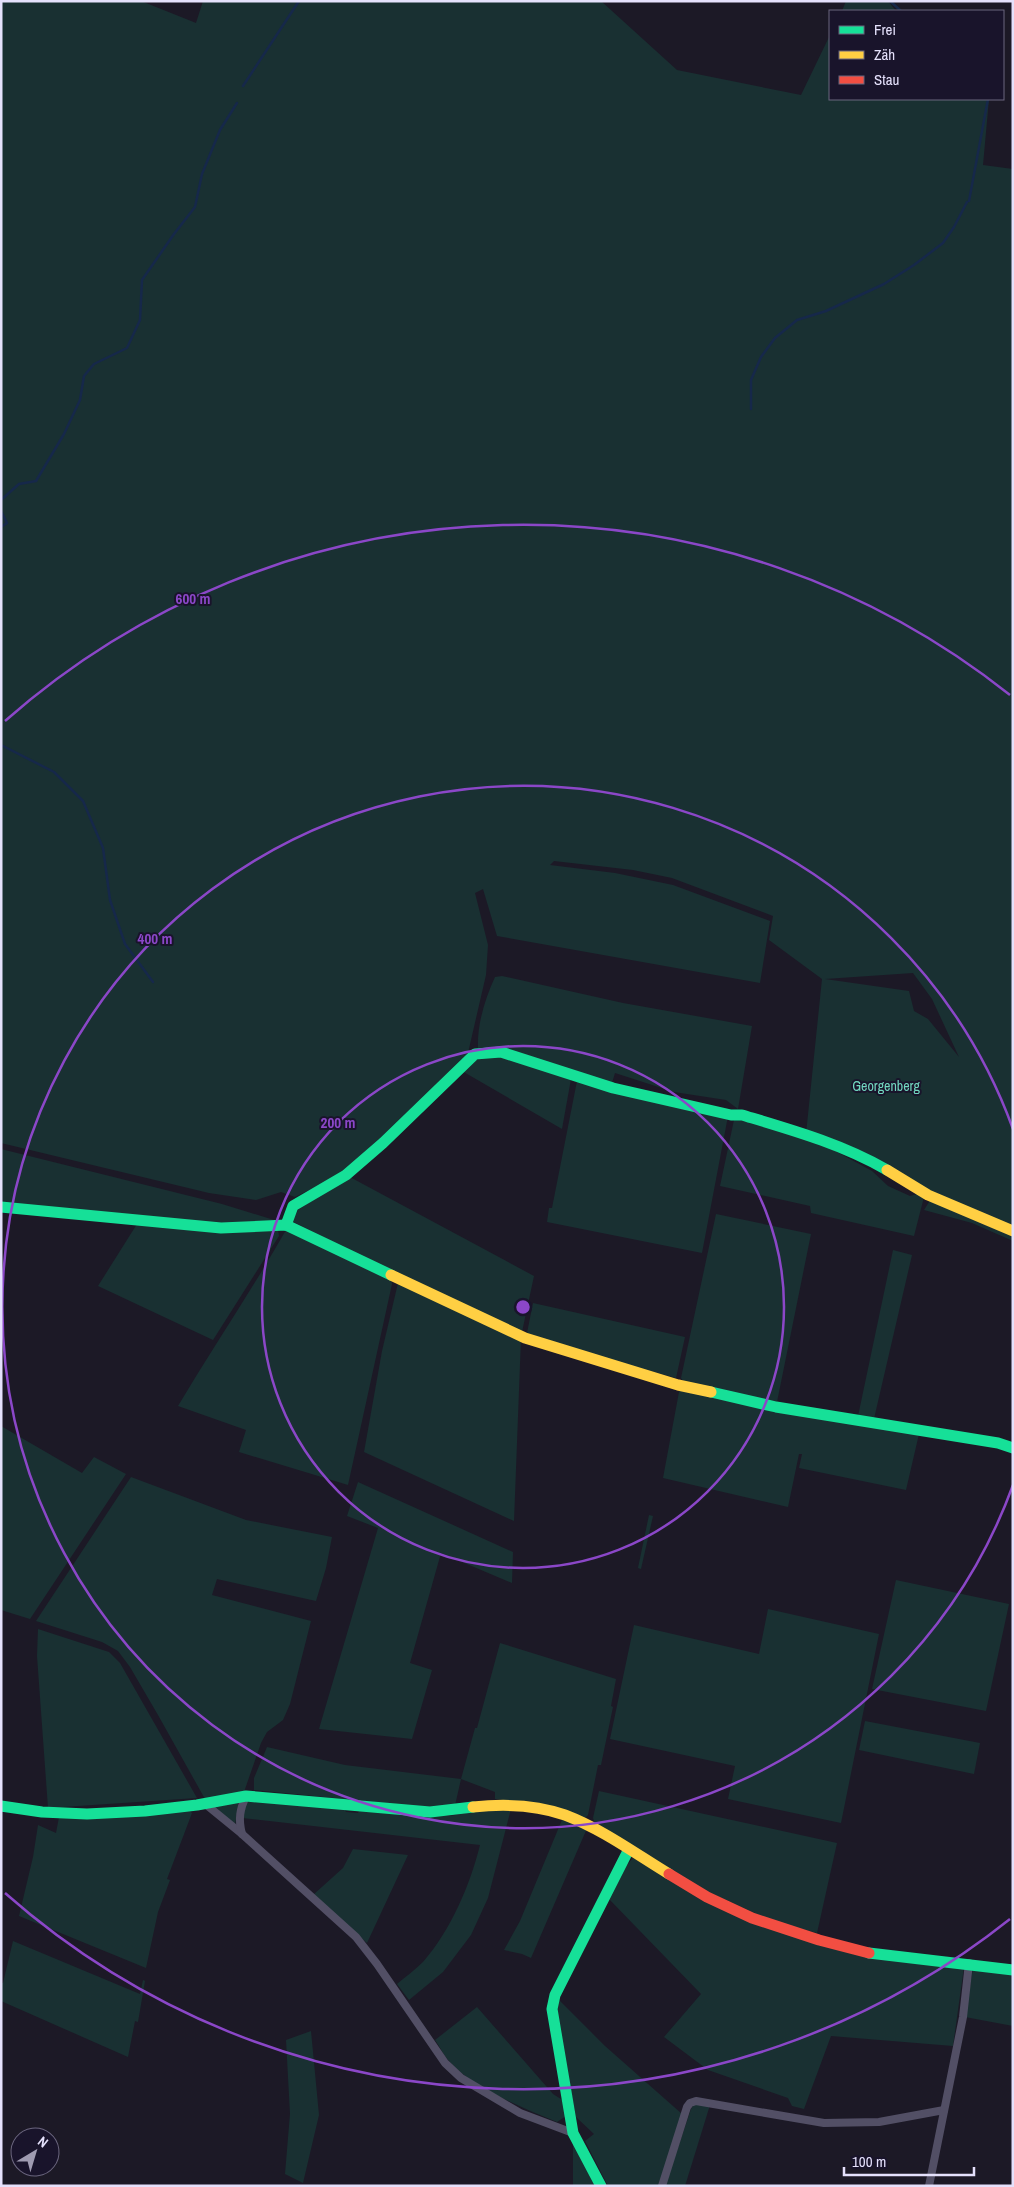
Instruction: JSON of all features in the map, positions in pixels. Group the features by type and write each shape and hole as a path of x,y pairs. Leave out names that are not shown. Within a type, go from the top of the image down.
{"street":[{"path":"286,1225 293,1206 346,1175 475,1054 501,1052 575,1078 742,1115 806,1134 866,1158 928,1195 1013,1231"},
{"path":"1,1207 221,1228 286,1225 524,1338 660,1380 776,1407 998,1443 1013,1448"},
{"path":"242,1834 239,1821 241,1807 246,1796"},
{"path":"1,1806 42,1812 87,1814 145,1811 246,1796 430,1812 492,1805 541,1809 564,1815 588,1826 707,1896 752,1918 819,1940 864,1952 969,1963 1013,1970"},
{"path":"204,1803 242,1834 356,1937 378,1964 445,2064 461,2078 520,2113 573,2133"},
{"path":"601,2186 573,2133 552,2009 555,1996 628,1851"},
{"path":"929,2186 962,2016 969,1963"},
{"path":"662,2186 686,2107 696,2101 824,2124 879,2122 944,2110"}],"green space":[{"name":"Georgenberg","path":"1,1 141,1 196,23 203,1 601,1 677,70 801,95 829,37 829,100 989,100 983,165 1013,169 1013,1231 806,1134 822,979 769,940 773,916 672,878 633,870 554,861 550,865 615,873 673,885 770,921 760,983 497,936 483,889 475,893 488,945 486,975 468,1053 460,1064 344,1173 295,1197 281,1192 256,1200 209,1193 1,1143","holes":["913,973 932,999 959,1057 928,1019 914,1011 909,991 825,979"]},
{"path":"846,1 888,1 895,10 842,10"},
{"path":"502,976 623,1003 752,1026 738,1109 726,1100 674,1092 615,1073 612,1083 478,1048 480,1021 488,994 495,977"},
{"path":"502,1055 571,1079 562,1129 462,1071 475,1057"},
{"path":"577,1081 728,1116 702,1253 547,1222 549,1208 552,1208"},
{"path":"741,1116 806,1135 872,1171 888,1186 910,1196 917,1194 924,1197 914,1236 811,1213 810,1206 720,1186 734,1120"},
{"path":"1,1149 222,1204 274,1220 219,1225 1,1203"},
{"path":"348,1176 534,1276 522,1332 396,1275 292,1221 298,1210"},
{"path":"931,1199 1013,1233 1013,1241 972,1223 924,1210"},
{"path":"716,1214 811,1234 777,1402 684,1382 681,1378"},
{"path":"137,1224 278,1230 279,1236 213,1340 98,1286"},
{"path":"286,1230 391,1279 392,1284 348,1485 239,1452 246,1430 178,1406"},
{"path":"893,1250 912,1255 873,1423 857,1421"},
{"path":"398,1283 521,1338 514,1521 364,1452 382,1351"},
{"path":"533,1303 685,1337 676,1378 614,1361 527,1333"},
{"path":"683,1389 919,1434 906,1490 799,1468 802,1454 799,1454 788,1507 663,1478 679,1392"},
{"path":"1,1426 82,1473 94,1457 126,1474 30,1619 1,1610"},
{"path":"131,1477 246,1520 332,1537 326,1568 316,1601 217,1579 212,1595 311,1621 290,1704 283,1720 267,1732 261,1743 244,1792 205,1799 130,1667 118,1651 102,1642 36,1621"},
{"path":"358,1482 513,1552 512,1583 441,1553 410,1663 432,1670 412,1739 319,1729 378,1528 347,1516"},
{"path":"649,1515 653,1516 641,1569 638,1568"},
{"path":"896,1580 1009,1604 986,1711 872,1689"},
{"path":"768,1609 879,1634 841,1823 728,1799 735,1766 610,1739 634,1625 759,1654"},
{"path":"38,1629 109,1652 120,1663 197,1798 48,1808 37,1656"},
{"path":"500,1643 616,1679 611,1706 613,1707 601,1765 598,1765 588,1815 584,1819 531,1803 495,1799 495,1792 461,1779"},
{"path":"865,1721 980,1743 974,1774 859,1750"},
{"path":"267,1747 345,1765 461,1779 454,1810 254,1790 254,1778"},
{"path":"599,1791 837,1843 817,1933 774,1922 704,1890 596,1828 593,1818"},
{"path":"248,1799 343,1807 346,1812 358,1813 360,1809 450,1816 488,1809 511,1809 488,1898 471,1935 443,1972 409,2000 397,1984 423,1962 451,1921 471,1876 480,1845 242,1818"},
{"path":"239,1800 235,1825 210,1805"},
{"path":"187,1809 192,1813 167,1879 170,1880 158,1912 146,1968 19,1916 33,1857 38,1825 56,1833 59,1817"},
{"path":"564,1815 588,1826 531,1958 504,1950 520,1921"},
{"path":"353,1849 408,1855 367,1943 313,1895 343,1868"},
{"path":"633,1858 831,1948 964,1967 953,2046 831,2036 804,2109 792,2106 788,2098 708,2070 664,2037 701,1994 608,1898 626,1866"},
{"path":"13,1941 140,1994 143,1980 145,1981 138,2022 135,2021 128,2057 1,2001 1,1983 3,1983"},
{"path":"973,1968 1013,1975 1013,2026 965,2017"},
{"path":"558,1999 605,2046 682,2114 659,2186 608,2186 585,2141 594,2134 576,2117 556,2011"},
{"path":"477,2007 553,2094 564,2101 566,2116 557,2122 515,2104 472,2081 448,2060 435,2040"},
{"path":"311,2031 319,2115 303,2183 285,2174 290,2114 286,2040"},
{"path":"695,2103 710,2105 685,2186 665,2186 691,2109"},
{"path":"573,2139 596,2186 573,2186"}],"waterway":[{"path":"243,86 299,1"},
{"path":"890,1 900,10"},
{"path":"969,201 988,100"},
{"path":"1,500 19,484 36,481 64,434 80,400 84,376 94,364 127,348 140,320 142,280 195,207 202,174 220,130 237,103"},
{"path":"751,409 751,380 761,357 775,338 797,320 826,311 884,284 914,265 943,243 967,202"},
{"path":"1,511 7,523 1,527"},
{"path":"1,745 54,772 83,801 103,848 110,900 125,944 153,982"}],"traffic: fast":[{"path":"286,1225 293,1206 346,1175 383,1143 475,1054 501,1052 613,1088 731,1115 742,1115 835,1145 887,1170"},
{"path":"1,1207 221,1228 286,1225 391,1275"},
{"path":"711,1392 776,1407 998,1443 1013,1448"},
{"path":"1,1806 42,1812 87,1814 145,1811 197,1805 246,1796 430,1812 473,1807"},
{"path":"601,2186 573,2133 552,2009 555,1995 628,1851"},
{"path":"869,1953 1013,1970"}],"traffic: slow":[{"path":"887,1170 928,1195 1013,1231"},
{"path":"391,1275 525,1338 678,1385 711,1392"},
{"path":"473,1807 519,1806 543,1809 565,1815 605,1835 669,1874"}],"traffic: jam":[{"path":"669,1874 707,1897 752,1918 819,1940 869,1953"}]}
